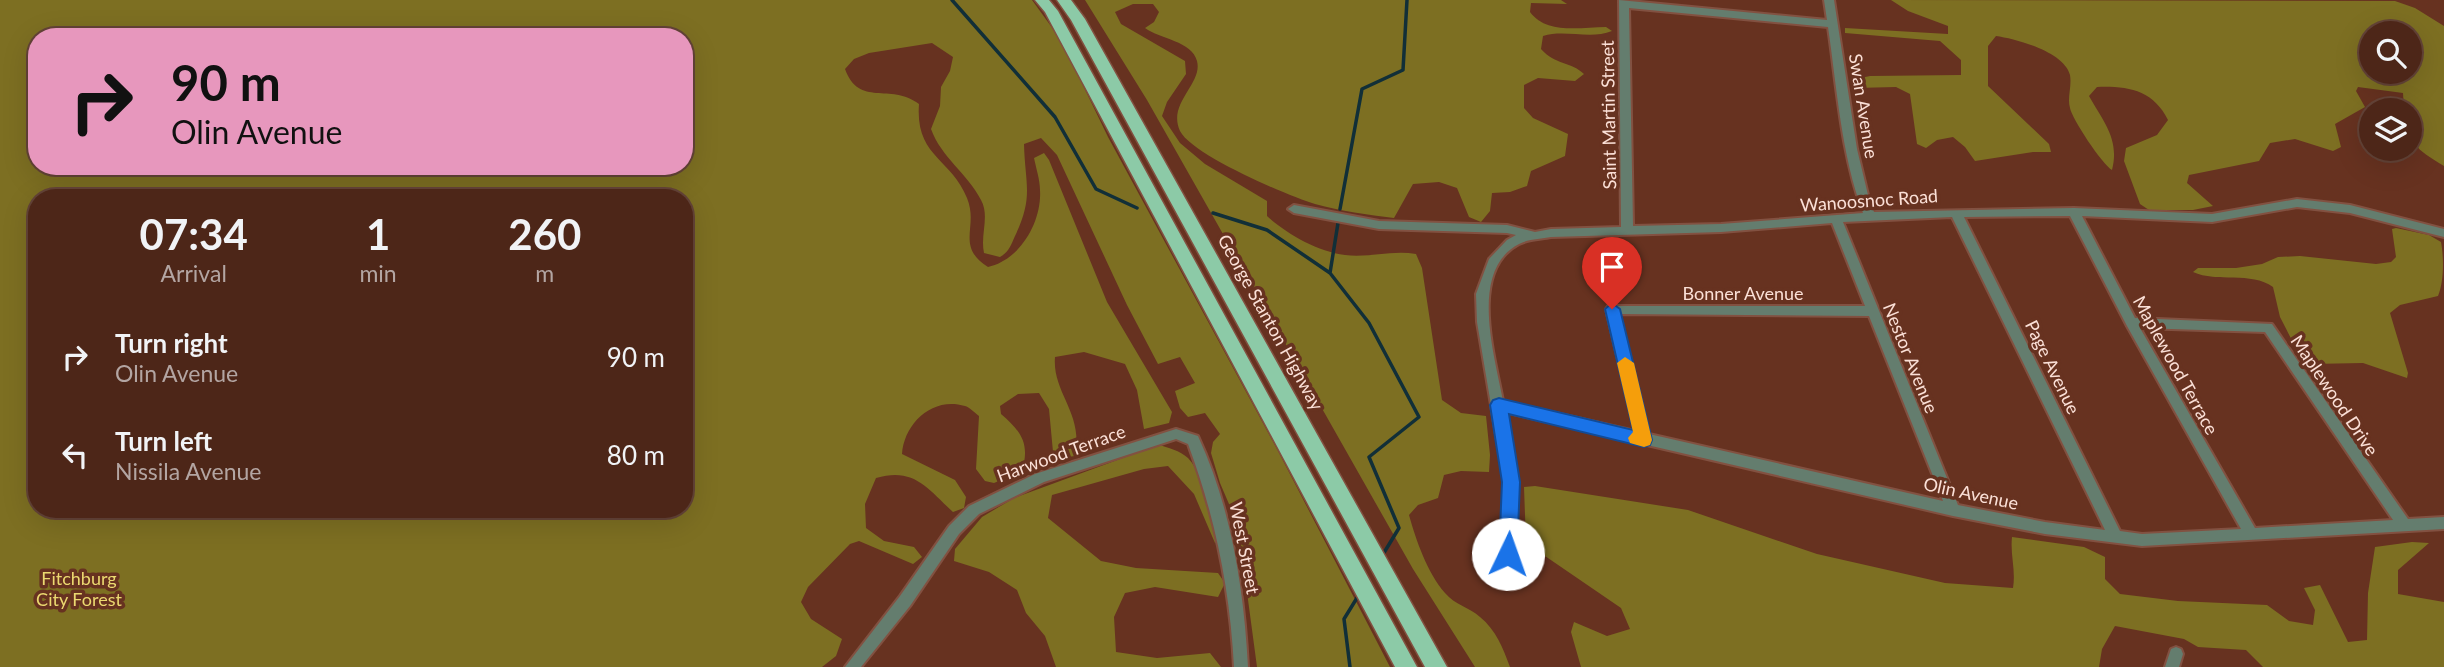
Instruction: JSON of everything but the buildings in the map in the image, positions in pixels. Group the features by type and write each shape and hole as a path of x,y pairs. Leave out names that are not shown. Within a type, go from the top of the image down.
{"highway":[{"path":"1042,0 1051,11 1406,667"},
{"name":"George Stanton Highway","path":"1064,0 1078,19 1436,667"}],"street":[{"path":"1731,14 1732,0"},
{"name":"Swan Avenue","path":"1829,0 1852,149 1862,195 1870,216"},
{"path":"1624,3 1833,24"},
{"name":"Saint Martin Street","path":"1624,3 1627,230"},
{"name":"Wanoosnoc Road","path":"1293,209 1379,225 1507,229 1534,236 1721,228 1870,216 1956,213 2074,212 2212,218 2297,203 2350,209 2444,233"},
{"name":"Maplewood Terrace","path":"2074,212 2131,323 2251,534"},
{"name":"Page Avenue","path":"1956,213 2116,537"},
{"name":"Nestor Avenue","path":"1836,219 1952,510"},
{"path":"1507,573 1511,482 1483,322 1483,288 1490,267 1500,254 1516,241 1534,236"},
{"name":"Bonner Avenue","path":"1644,440 1612,309 1873,311"},
{"name":"Maplewood Drive","path":"2131,323 2268,327 2405,526"},
{"name":"Olin Avenue","path":"1499,405 1952,510 2045,528 2116,537 2142,540 2444,523"},
{"name":"Harwood Terrace","path":"852,667 905,601 954,530 974,510 1040,478 1150,441 1176,434 1193,440"},
{"name":"West Street","path":"1193,440 1212,490 1235,583 1241,667"}],"green space":[{"name":"Fitchburg City Forest","path":"0,0 1032,0 1061,40 1108,137 1277,449 1390,667 1257,667 1238,525 1220,483 1211,453 1213,442 1220,434 1205,413 1188,417 1180,408 1175,391 1195,383 1180,357 1158,364 1127,305 1057,155 1041,138 1024,144 1027,181 1025,211 1011,245 1000,257 984,253 984,206 969,181 941,148 931,129 940,106 941,87 950,71 953,57 932,43 869,53 854,59 845,69 858,88 897,95 919,104 919,122 928,146 952,174 967,198 971,218 972,251 988,267 1010,257 1033,227 1040,202 1039,178 1034,158 1044,153 1107,302 1172,412 1169,423 1144,429 1137,390 1125,364 1084,352 1055,357 1058,382 1075,427 1075,456 1060,458 1053,452 1049,409 1039,393 1018,394 1000,406 1001,414 1022,439 1025,453 1022,471 994,483 985,481 976,469 979,416 967,407 953,404 942,405 922,415 908,432 902,454 955,480 966,497 964,508 953,512 927,488 910,478 889,475 876,478 865,504 866,528 884,541 914,547 922,557 913,564 859,541 850,544 808,587 801,602 811,619 842,639 836,656 822,667 0,667"},
{"path":"1085,0 1561,0 1567,4 1531,3 1530,12 1537,19 1555,27 1606,27 1612,31 1595,35 1543,36 1541,49 1546,54 1584,74 1575,81 1538,78 1524,85 1524,108 1533,118 1568,134 1565,156 1531,171 1527,186 1510,192 1492,193 1490,211 1481,222 1469,217 1457,188 1439,182 1413,184 1394,218 1315,204 1284,193 1221,163 1188,141 1180,131 1177,121 1181,103 1195,78 1197,61 1194,54 1182,45 1145,28 1154,22 1159,12 1153,4 1133,4 1115,12 1121,24 1185,61 1186,74 1167,102 1162,116 1180,143 1205,164 1267,201 1267,216 1275,223 1303,241 1334,253 1354,256 1416,254 1422,268 1442,400 1461,413 1486,416 1490,455 1489,472 1461,471 1444,475 1438,498 1418,505 1409,515 1423,555 1439,585 1449,597 1486,622 1502,646 1510,667 1475,667 1413,569 1147,100"},
{"path":"1891,0 2395,1 2415,8 2444,26 2444,166 2422,151 2422,98 2403,98 2403,93 2358,87 2356,91 2360,98 2359,110 2335,124 2341,147 2333,151 2295,139 2270,143 2259,161 2189,175 2187,183 2213,206 2193,210 2149,210 2140,204 2124,161 2126,148 2157,135 2168,120 2155,102 2138,92 2119,88 2097,87 2089,96 2105,122 2112,140 2112,170 2095,151 2072,114 2069,100 2070,75 2066,67 2039,48 1996,36 1988,46 1988,86 2049,144 2051,152 2033,152 1975,161 1953,137 1937,140 1926,148 1917,144 1910,94 1896,87 1855,88 1851,80 1870,76 1961,75 1961,60 1940,41 1845,33 1845,28 1948,34 1948,26 1908,11"},
{"path":"2392,229 2429,235 2441,242 2443,255 2438,296 2400,305 2390,313 2408,373 2407,378 2363,363 2311,364 2300,356 2280,317 2273,287 2255,279 2213,277 2193,272 2198,268 2236,268 2262,264 2278,257 2300,256 2376,264 2391,262 2396,257"},
{"path":"1158,445 1181,453 1194,465 1221,539 1215,543 1194,494 1168,466 1144,469 1052,495 1048,518 1101,561 1136,568 1218,573 1225,583 1218,597 1155,587 1125,593 1114,617 1116,652 1157,658 1210,653 1221,667 1056,667 1045,636 1026,613 1017,590 989,572 954,561 955,549 982,517 1014,498"},
{"path":"1535,486 1688,510 1817,554 1945,583 2013,588 2012,537 2084,547 2105,557 2105,579 2120,594 2178,601 2267,605 2289,621 2313,625 2315,610 2304,588 2320,585 2348,642 2367,640 2368,593 2375,547 2412,542 2429,543 2398,570 2398,594 2444,602 2444,667 2263,667 2246,650 2198,647 2184,639 2115,626 2102,649 2099,667 1581,667 1571,632 1574,622 1607,636 1630,629 1621,608 1526,543 1524,487"}],"waterway":[{"path":"952,0 1055,117 1096,189 1137,208"},
{"path":"1340,209 1362,89 1403,70 1407,0"},
{"path":"1213,213 1267,230 1330,273"},
{"path":"1330,273 1338,223"},
{"path":"1330,273 1369,323 1419,417 1369,457 1399,528 1382,556"},
{"path":"1350,667 1344,619 1360,593"}],"slow traffic":[{"path":"1625,363 1644,440 1636,438"}],"route":[{"path":"1508,554 1511,482 1499,405 1644,440 1612,309"}]}
